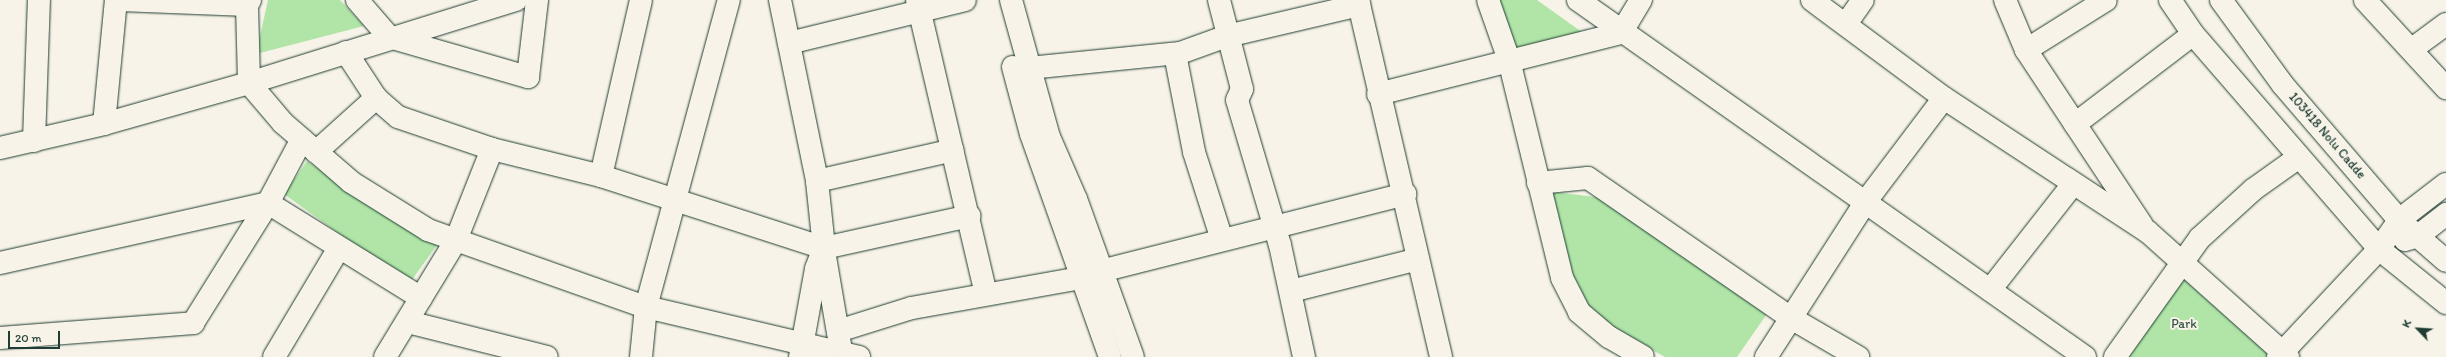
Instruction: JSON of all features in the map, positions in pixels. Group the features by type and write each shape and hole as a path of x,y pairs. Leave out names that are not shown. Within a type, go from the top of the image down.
{"street":[{"path":"34,141 39,0"},
{"path":"104,124 116,0"},
{"path":"120,0 248,3 249,83 309,146 377,198 428,230 646,307 801,352 850,355"},
{"path":"357,0 389,38 528,77 537,0"},
{"path":"0,148 104,124 249,83 389,38 481,5 516,0"},
{"path":"601,176 641,0"},
{"path":"640,357 646,307 729,0"},
{"path":"780,0 818,181 824,248 838,331 850,355"},
{"path":"788,43 918,6 965,0"},
{"path":"996,0 1031,134 1080,278 1110,357"},
{"path":"1011,0 1049,137 1133,357"},
{"path":"1219,0 1226,36 1242,89 1237,100 1291,291 1304,357"},
{"path":"1488,0 1509,60 1562,278 1579,312 1609,337 1643,357"},
{"path":"1578,0 1621,32 1866,201 2085,357"},
{"path":"1378,94 1621,32 1641,0"},
{"path":"1812,0 1944,98 2148,232 2184,262 2283,355 2379,249 2399,220 2446,184"},
{"path":"1846,24 1862,0"},
{"path":"2006,0 2014,27 2026,50 2148,232"},
{"path":"2026,50 2106,0"},
{"path":"2170,0 2193,34 2379,249 2446,302"},
{"name":"103418 Nolu Cadde","path":"2221,0 2283,85 2399,220 2446,261"},
{"path":"2365,0 2446,88"},
{"path":"1029,68 1175,54 1226,36 1359,2 1378,94 1405,194 1418,259 1441,357"},
{"path":"918,6 970,216 986,294"},
{"path":"2412,50 2446,24"},
{"path":"2076,124 2193,34"},
{"path":"346,52 376,98 398,117 492,149 601,176 676,199 824,248 970,216"},
{"path":"1175,54 1194,152 1222,240"},
{"path":"0,338 193,323 268,203 309,146 376,98"},
{"path":"1766,357 1866,201 1944,98"},
{"path":"385,357 408,322 456,240 492,149"},
{"path":"818,181 953,150"},
{"path":"2115,357 2205,234 2254,189 2298,157"},
{"path":"1538,183 1588,178 1791,318 1858,357"},
{"path":"1990,290 2073,184"},
{"path":"1101,271 1405,194"},
{"path":"0,263 268,203 421,298"},
{"path":"2379,249 2418,236 2446,214"},
{"path":"274,357 339,248"},
{"path":"801,352 816,269 824,248"},
{"path":"1291,291 1418,259"},
{"path":"838,331 887,313 1080,278"},
{"path":"408,322 547,357"}],"green space":[{"path":"268,0 340,0 364,26 256,54"},
{"path":"1497,0 1537,0 1586,35 1513,49"},
{"path":"307,161 393,221 437,245 409,284 284,194"},
{"path":"1554,192 1604,198 1769,311 1737,357 1665,357 1612,328 1574,292 1551,215"},
{"name":"Park","path":"2178,274 2268,354 2266,357 2120,357"}]}
